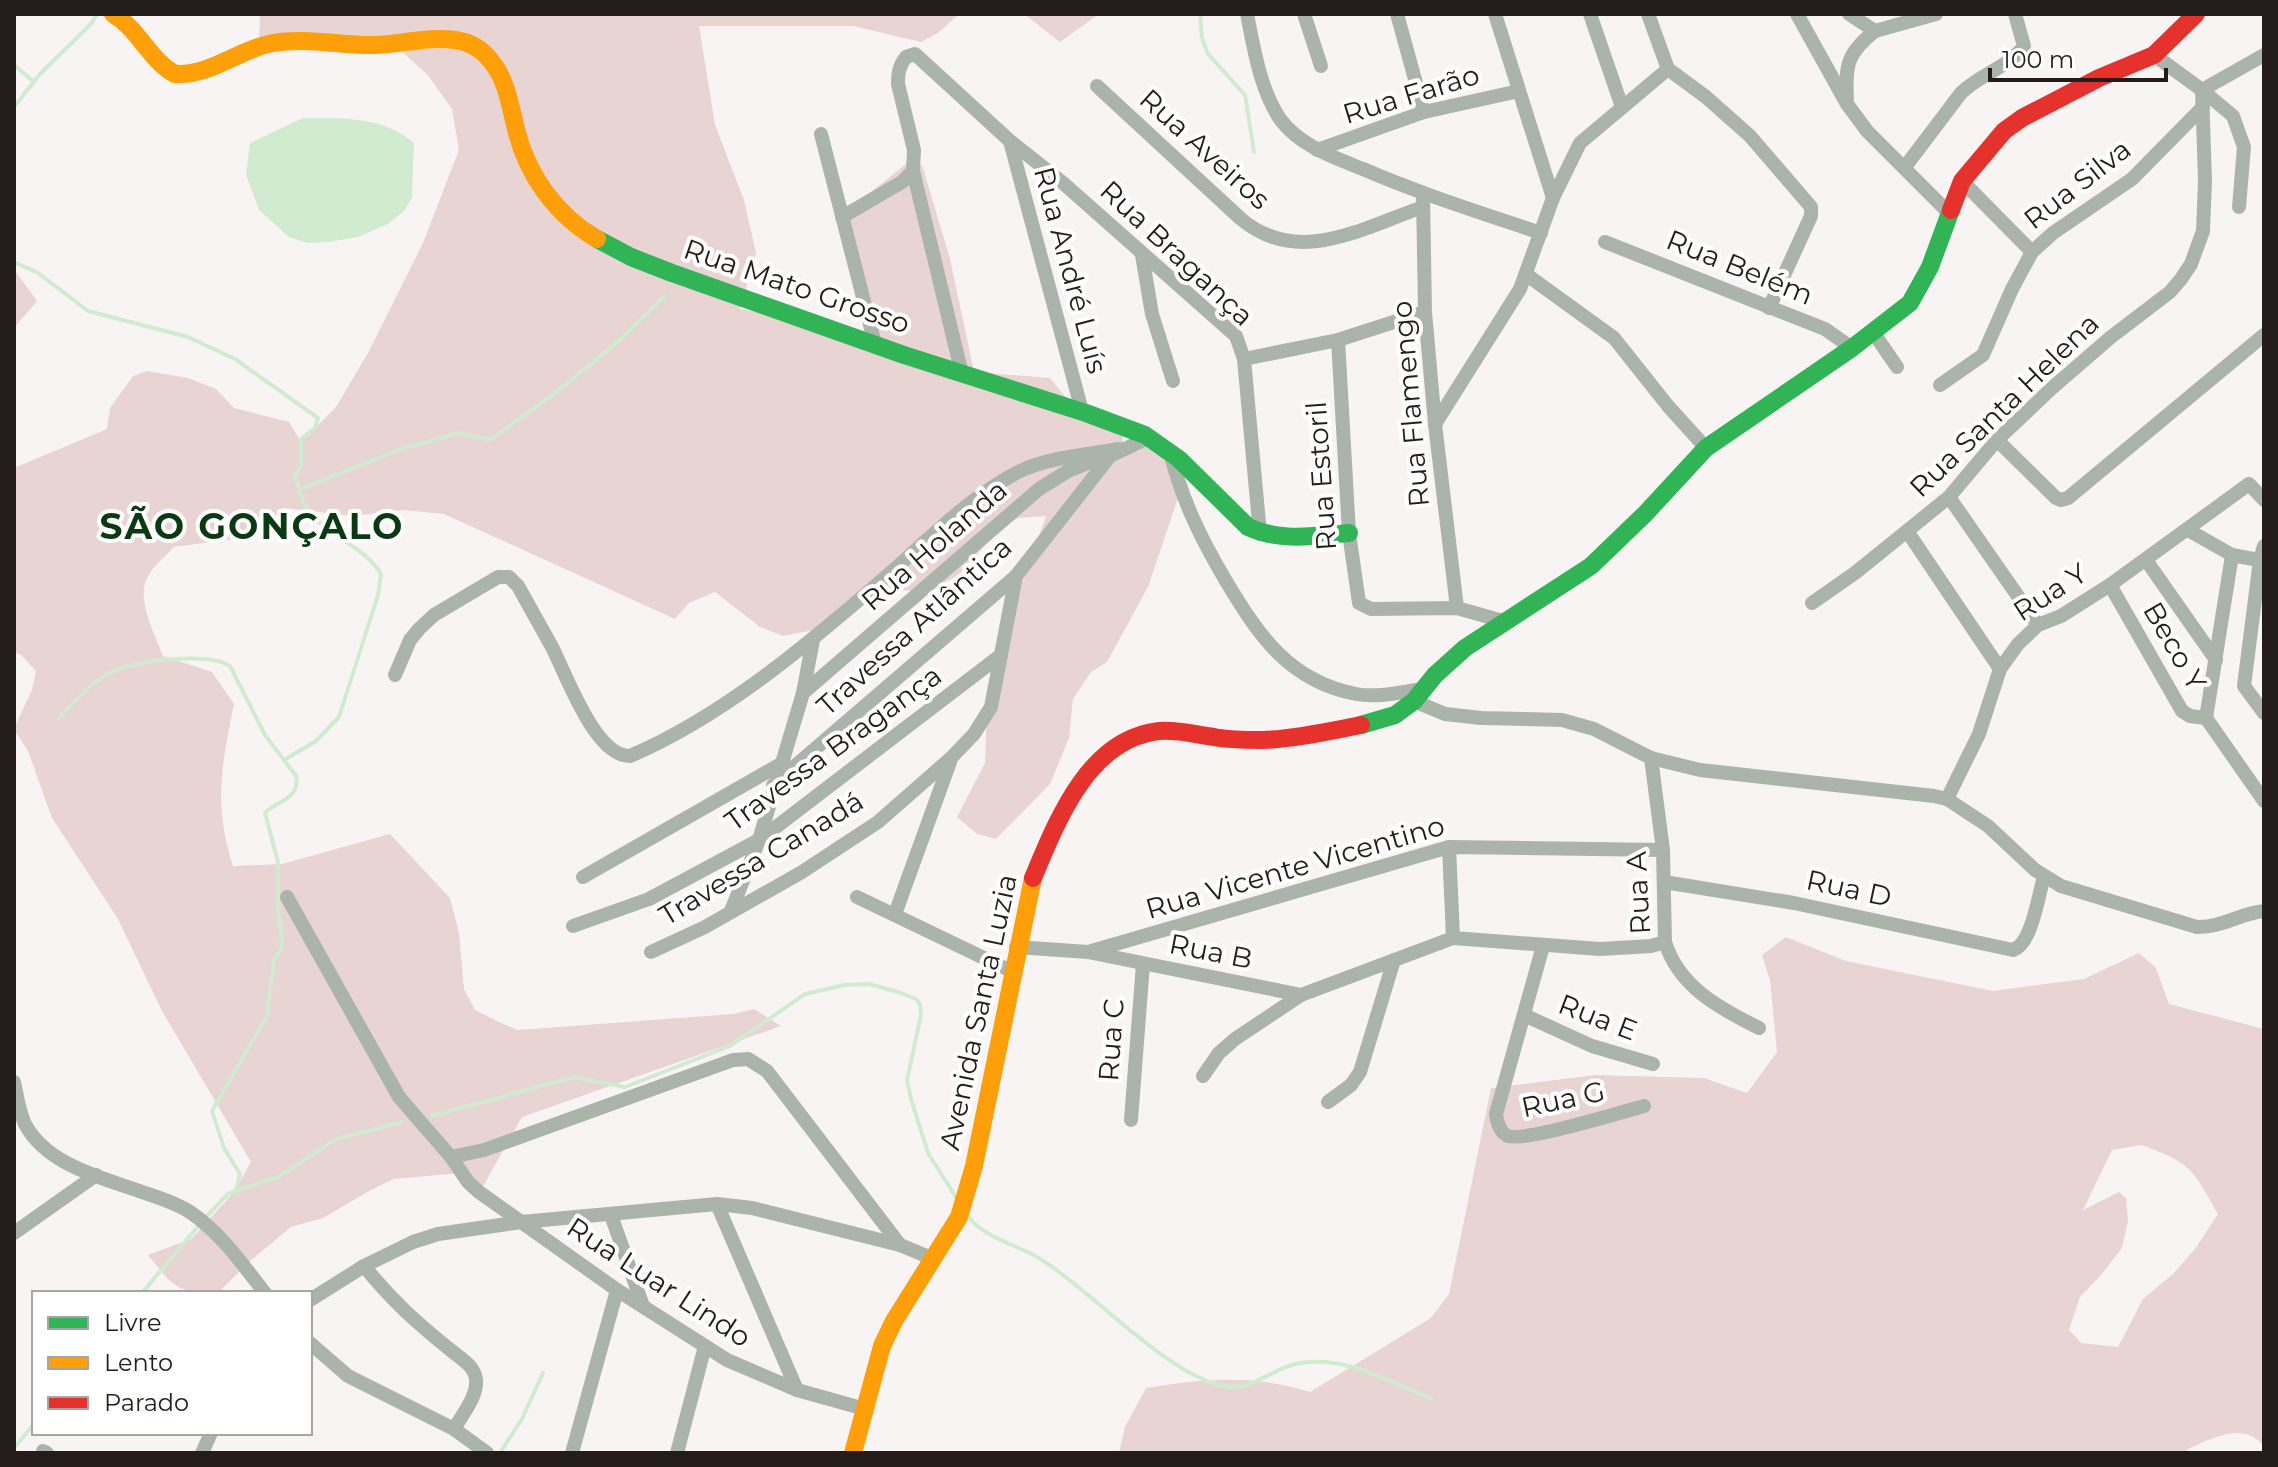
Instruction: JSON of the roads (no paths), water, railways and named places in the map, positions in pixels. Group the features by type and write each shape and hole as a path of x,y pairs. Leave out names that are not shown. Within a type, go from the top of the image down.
{"street":[{"name":"Rua Mato Grosso","path":"113,14 130,24 166,68 178,74 204,69 272,43 371,45 443,40 470,44 483,51 492,61 506,92 525,158 538,181 552,203 592,236 644,262 1150,437 1170,452 1248,527 1260,534"},
{"path":"1247,14 1259,68 1275,110 1296,136 1317,150 1423,200 1541,233"},
{"path":"1304,14 1321,66"},
{"path":"1495,14 1553,198"},
{"path":"1590,14 1622,107"},
{"path":"1648,14 1668,69 1750,136 1811,207 1811,216 1769,308"},
{"path":"1797,14 1847,104 1867,131 1949,213"},
{"path":"1849,14 1875,31"},
{"path":"1847,104 1846,78 1850,55 1875,31 1936,14"},
{"path":"1905,167 1961,93 1971,83 2017,55 2024,46 2015,14"},
{"name":"Avenida Santa Luzia","path":"853,1453 882,1346 962,1209 974,1166 1030,885 1057,821 1078,787 1115,747 1140,734 1170,730 1242,740 1301,737 1377,722 1395,715 1419,695 1449,662 1503,621 1541,601 1591,566 1706,448 1852,348 1917,295 1962,181 2013,124 2099,78 2154,55 2196,14"},
{"path":"1394,16 1424,112"},
{"name":"Rua Bragança","path":"913,171 914,150 898,84 899,67 910,54 921,57 1010,141 1063,183 1227,327 1240,344 1244,359 1338,340 1425,312"},
{"path":"2154,55 2233,116 2244,147 2239,207"},
{"path":"2202,90 2264,55"},
{"path":"1435,424 1527,275 1553,198 1580,143 1668,69"},
{"name":"Rua Aveiros","path":"1097,86 1241,219 1276,240 1307,243 1330,239 1423,200"},
{"name":"Rua Santa Helena","path":"1812,603 1949,497 1997,440 2052,388 2170,292 2191,264 2203,231 2202,90"},
{"name":"Rua Farão","path":"1317,150 1424,112 1519,91"},
{"name":"Rua Silva","path":"1940,385 1983,355 2032,252 2053,233 2132,179 2203,107"},
{"path":"821,134 875,344"},
{"name":"Rua André Luís","path":"1010,141 1082,411"},
{"path":"842,217 902,182 913,171"},
{"path":"913,171 962,374"},
{"path":"1962,181 2032,252"},
{"name":"Rua Flamengo","path":"1423,200 1425,312 1457,608"},
{"name":"Rua Belém","path":"1605,242 1825,329 1852,348"},
{"path":"1142,255 1152,314 1173,381"},
{"path":"1527,275 1614,338 1706,448"},
{"path":"1873,332 1897,367"},
{"path":"1997,440 2061,500 2077,492 2264,335"},
{"name":"Rua Estoril","path":"1338,340 1349,533 1357,599 1362,606 1371,609 1457,608"},
{"path":"1244,359 1260,534 1275,537 1349,533"},
{"path":"395,675 410,640 426,622 498,577 505,576 518,586 589,723 604,743 622,756 630,756 673,735 756,682 813,640 943,527 1004,481 1039,464 1115,452 1150,437"},
{"name":"Travessa Atlântica","path":"773,785 1016,576 1115,452"},
{"name":"Rua Holanda","path":"803,693 1039,489 1078,467 1115,452"},
{"path":"1170,452 1199,536 1260,635 1277,654 1311,679 1359,695 1419,695 1435,711 1445,714 1562,720 1594,729 1651,758 1700,770 1892,790 1947,799 1988,826 2044,877 2061,886 2197,927 2216,926 2242,915 2264,911"},
{"name":"Rua Y","path":"1947,799 1979,734 2000,669 2018,644 2038,625 2061,616 2110,585 2249,484 2264,500"},
{"path":"1949,497 2038,625"},
{"path":"2188,530 2232,555 2263,556 2244,686 2264,713"},
{"path":"1907,531 2000,669"},
{"path":"2232,555 2206,718 2264,801"},
{"path":"2146,560 2216,660"},
{"path":"1001,655 1016,576"},
{"name":"Beco Y","path":"2110,585 2182,711 2190,716 2206,718"},
{"path":"1457,608 1503,621"},
{"path":"731,911 759,840 803,693 813,640"},
{"name":"Travessa Canadá","path":"651,952 686,937 802,872 878,822 974,734 991,707 1001,655"},
{"name":"Travessa Bragança","path":"573,926 649,899 759,840 1001,655"},
{"path":"895,914 951,758"},
{"name":"Rua A","path":"1651,758 1663,850 1665,942 1676,968 1687,982 1713,1002 1759,1028"},
{"path":"583,877 779,765"},
{"path":"1449,847 1453,938"},
{"name":"Rua Vicente Vicentino","path":"1088,952 1449,847 1663,850"},
{"name":"Rua D","path":"1664,882 1794,903 2013,950 2022,947 2028,936 2044,877"},
{"name":"Rua Luar Lindo","path":"287,897 399,1097 451,1157 468,1182 617,1290 750,1372 797,1390 865,1409"},
{"path":"857,897 1011,971"},
{"path":"1203,1076 1219,1053 1235,1039 1301,995 1453,938 1543,946 1624,948 1665,942"},
{"name":"Rua E","path":"1497,1123 1496,1114 1543,946"},
{"name":"Rua B","path":"1016,947 1088,952 1301,995"},
{"path":"1328,1102 1351,1085 1360,1072 1394,960"},
{"name":"Rua C","path":"1131,1120 1143,964"},
{"name":"Rua E","path":"1524,1015 1592,1046 1653,1064"},
{"path":"451,1157 484,1150 733,1060 748,1059 767,1071 900,1245"},
{"path":"14,1082 25,1124 36,1139 59,1159 177,1204 190,1212 214,1233 263,1291"},
{"name":"Rua G","path":"1497,1123 1507,1136 1522,1136 1644,1106"},
{"path":"14,1233 96,1175"},
{"path":"312,1299 364,1266 413,1242 438,1234 521,1222 717,1204 752,1208 900,1245 934,1259"},
{"path":"717,1204 797,1390"},
{"path":"611,1215 643,1306"},
{"path":"364,1266 391,1300 472,1368 477,1384 454,1429"},
{"path":"572,1453 617,1290"},
{"path":"312,1345 348,1376 454,1429 487,1453"},
{"path":"677,1453 705,1346"}],"waterway":[{"path":"14,107 40,74 91,24 97,14"},
{"path":"1200,14 1202,38 1208,54 1245,95 1254,152"},
{"path":"14,65 34,82"},
{"path":"14,262 38,273 88,311 188,337 235,359 318,418 315,428 301,439 301,465 295,477 303,500 314,517 364,555 381,574 378,595 339,717 316,741 284,760"},
{"path":"301,489 404,448 459,433 489,440 581,372 665,296"},
{"path":"59,718 97,681 123,668 171,659 220,662 230,666 265,735 296,776 297,784 291,795 265,813 278,862 282,947 274,961 267,1016 212,1111 224,1148 240,1174 236,1191"},
{"path":"432,1116 574,1077 625,1087 730,1046 805,994 844,985 869,984 901,993 920,1004 921,1015 907,1080 928,1153 957,1199"},
{"path":"205,1218 228,1194 280,1176 336,1139 402,1122"},
{"path":"966,1213 989,1234 1037,1257 1058,1271 1153,1348 1200,1378 1223,1386 1242,1386 1292,1365 1328,1362 1364,1370 1432,1399"},
{"path":"144,1291 199,1225"},
{"path":"500,1453 522,1419 543,1373"},
{"path":"14,1448 32,1426"}],"district":[{"name":"SÃO GONÇALO","path":"252,526"}]}
